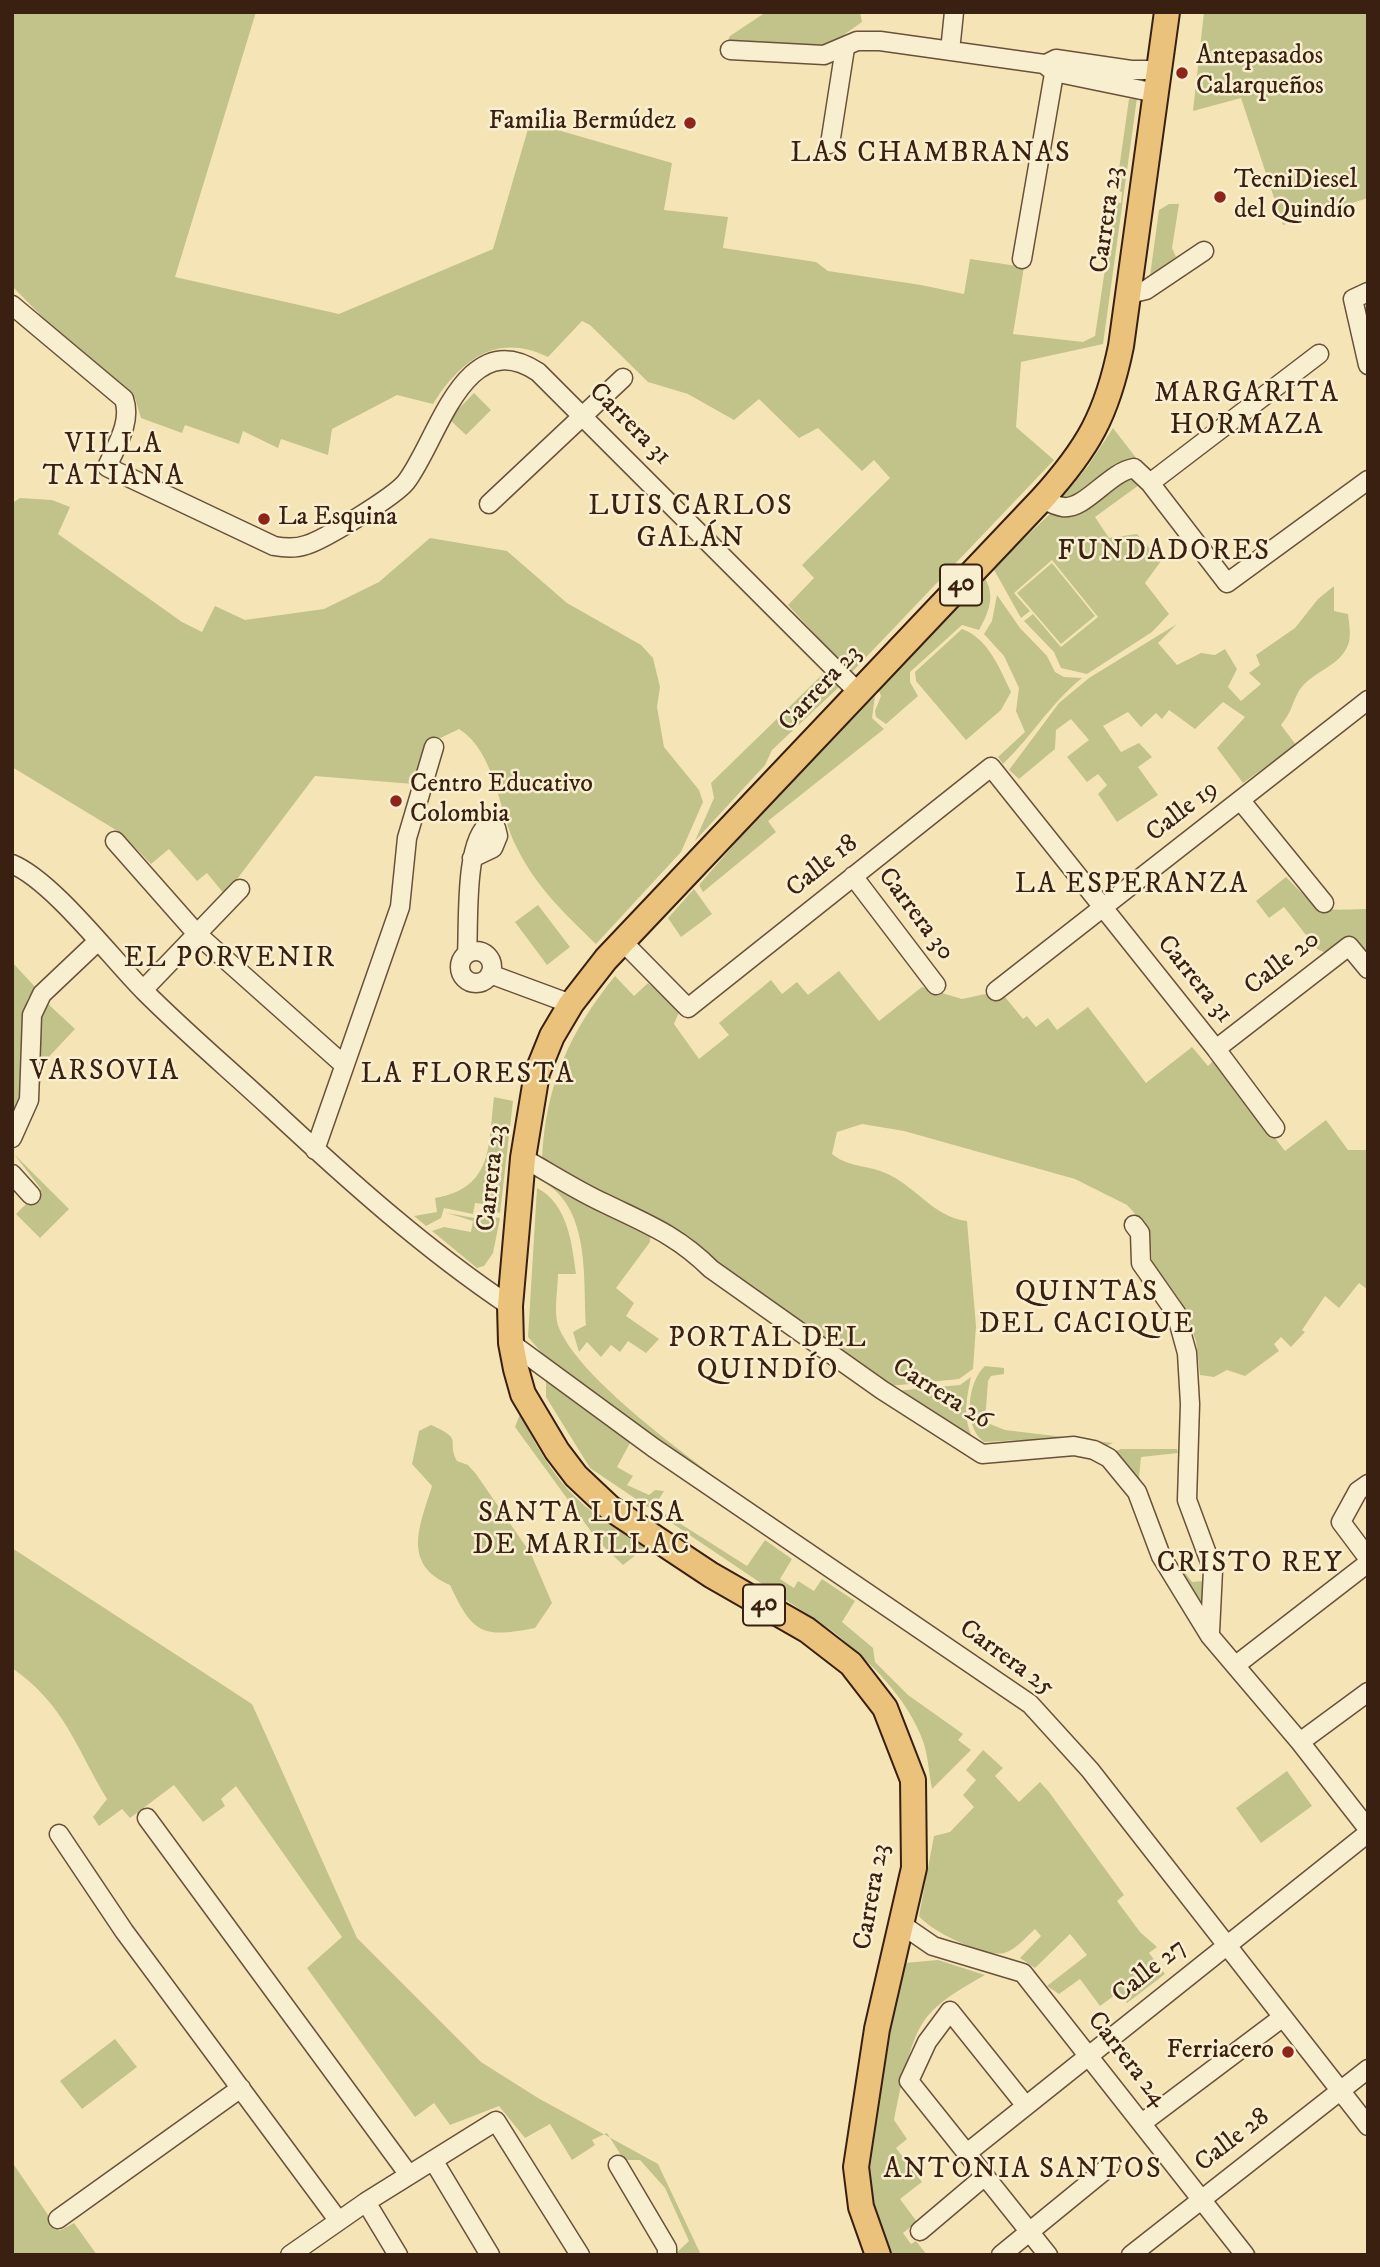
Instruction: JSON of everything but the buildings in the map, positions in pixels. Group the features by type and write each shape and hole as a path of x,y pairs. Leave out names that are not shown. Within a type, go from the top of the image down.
{"highway":[{"name":"Carrera 23","path":"878,2255 861,2207 856,2167 873,2055 914,1868 914,1780 885,1708 851,1664 807,1630 637,1528 610,1508 576,1476 538,1423 523,1394 511,1343 510,1306 523,1158 537,1073 552,1036 571,1004 623,942 1042,499 1079,455 1103,414 1115,378 1129,294 1167,12"}],"street":[{"path":"950,51 954,12"},
{"path":"730,50 824,55 857,41 880,41 1158,81"},
{"path":"830,144 845,48"},
{"path":"1022,259 1051,65"},
{"path":"1129,294 1146,290 1204,251"},
{"path":"1361,296 1368,365"},
{"name":"Carrera 31","path":"12,305 124,399 128,410 125,423 107,467 274,546 290,548 308,545 387,499 404,484 439,417 460,390 484,366 502,358 521,360 538,372 858,692"},
{"path":"1150,483 1319,354"},
{"path":"489,504 623,377"},
{"path":"1042,499 1065,508 1123,470 1134,468 1150,483 1227,583 1368,480"},
{"name":"Calle 19","path":"996,991 1368,700"},
{"path":"315,1150 400,907 407,838 434,747"},
{"name":"Carrera 31","path":"991,767 1216,1049 1275,1128"},
{"name":"Calle 18","path":"623,942 688,1009 991,767"},
{"path":"1241,801 1324,903"},
{"path":"115,841 197,934 345,1065"},
{"path":"467,954 477,951 486,955 491,964 490,974 481,982 466,979 460,967 467,954 472,858"},
{"path":"12,864 39,883 143,990 315,1150 401,1223 510,1306"},
{"name":"Carrera 30","path":"853,876 936,985"},
{"path":"143,990 240,889"},
{"path":"12,1138 29,1100 32,1015 43,994 98,941"},
{"name":"Calle 20","path":"1216,1049 1349,946 1368,969"},
{"path":"490,974 571,1004"},
{"name":"Carrera 26","path":"523,1158 603,1203 654,1225 687,1246 711,1269 882,1390 982,1454 1074,1446 1094,1450 1109,1458 1138,1492 1161,1556 1210,1636 1300,1742 1368,1831"},
{"path":"12,1174 32,1195"},
{"path":"1134,1225 1140,1233 1141,1263 1176,1313 1187,1353 1190,1404 1187,1500 1213,1570 1208,1612 1210,1636"},
{"name":"Carrera 25","path":"511,1343 654,1448 1030,1704 1090,1770 1368,2126"},
{"path":"1368,1484 1358,1491 1341,1522 1368,1558"},
{"path":"1236,1665 1368,1563"},
{"path":"1300,1742 1368,1692"},
{"path":"147,1818 409,2175"},
{"name":"Calle 27","path":"967,2153 1368,1831"},
{"path":"58,1834 124,1931 338,2220"},
{"name":"Carrera 24","path":"901,1924 933,1946 1023,1973 1245,2255"},
{"name":"Carrera 24","path":"895,1953 933,1946"},
{"path":"1026,2106 950,2011 927,2042 909,2081 1048,2255"},
{"path":"1142,2123 1283,2017"},
{"name":"Calle 28","path":"1131,2255 1368,2069"},
{"path":"58,2219 241,2088"},
{"path":"290,2255 338,2220 496,2121 580,2255"},
{"path":"433,2160 490,2255"},
{"path":"618,2165 667,2248 667,2255"},
{"path":"1001,2255 1110,2166"},
{"path":"920,2231 985,2176"},
{"path":"366,2202 398,2255"}],"green space":[{"path":"12,12 256,12 175,277 339,314 493,249 530,122 672,163 664,210 728,217 723,248 816,262 828,271 964,294 970,259 1024,267 1013,334 1083,342 1095,336 1115,202 1121,203 1122,192 1116,190 1129,99 1137,98 1103,344 1021,362 1016,427 1054,460 851,673 788,605 814,578 802,565 890,478 874,460 862,471 818,428 799,438 759,399 734,420 688,394 648,382 590,325 582,321 548,357 529,350 496,349 468,363 433,404 397,395 332,429 328,455 281,439 278,448 243,431 239,444 185,425 182,433 141,418 135,398 65,340 12,286"},
{"path":"766,12 860,12 862,22 845,34 840,42 823,52 727,42 730,36"},
{"path":"1204,12 1368,12 1368,198 1283,225 1241,98 1193,111"},
{"path":"1169,204 1179,204 1172,248 1176,257 1150,276 1159,210"},
{"path":"474,393 491,410 466,435 449,419"},
{"path":"1113,428 1140,463 1081,501 1056,503 1088,466"},
{"path":"1130,478 1139,485 1095,517 1109,538 1137,534 1161,561 1145,583 1169,614 1152,632 1087,674 1061,668 1054,652 1024,621 1033,614 1061,647 1098,617 1052,560 1014,593 1030,611 1021,618 993,568 1054,510 1084,512"},
{"path":"20,498 52,500 70,507 58,534 182,622 202,632 215,606 245,620 324,609 379,582 430,538 507,551 567,603 641,645 653,658 660,687 657,707 664,747 699,790 703,802 681,852 596,944 552,899 533,875 517,848 489,767 471,739 459,729 428,744 413,784 315,776 225,895 207,873 197,881 169,849 151,864 121,833 12,767 12,503"},
{"path":"1052,563 1095,616 1061,644 1017,593"},
{"path":"984,577 990,590 990,604 979,630 962,625 910,672 910,682 918,696 886,724 876,717 875,711 881,696 879,691 885,681"},
{"path":"1334,586 1334,611 1348,614 1349,642 1340,657 1304,684 1281,725 1296,745 1243,783 1217,748 1245,717 1223,702 1195,729 1169,710 1162,719 1156,713 1141,727 1128,712 1103,726 1121,752 1139,743 1152,757 1138,767 1158,795 1117,822 1098,794 1107,785 1098,774 1087,782 1067,757 1089,740 1071,719 1056,730 1055,749 1019,779 1009,770 1059,703 1089,678 1177,624 1158,643 1177,665 1201,653 1215,655 1225,649 1237,669 1228,687 1241,701 1261,684 1249,673 1260,665 1256,655 1295,628 1318,599"},
{"path":"997,595 1020,628 1047,656 1055,672 1064,677 1082,678 1003,764 998,757 1025,732 1016,711 1019,688 1004,656 984,634 992,621"},
{"path":"962,629 979,639 986,647 998,664 1011,692 1001,710 966,740 916,681 915,672"},
{"path":"825,672 841,685 772,750 765,765 695,841 714,798 711,783"},
{"path":"875,696 872,718 884,729 768,821 776,832 703,892 699,885 762,812"},
{"path":"1286,877 1314,904 1321,907 1338,910 1368,909 1368,958 1352,939 1344,937 1326,953 1317,949 1284,907 1269,918 1256,901"},
{"path":"694,889 712,914 681,937 668,918"},
{"path":"538,905 570,947 547,965 515,922"},
{"path":"12,962 36,988 28,998 24,1012 21,1097 12,1118"},
{"path":"839,971 879,1021 922,987 962,999 995,992 1005,997 1023,1019 1027,1016 1036,1027 1048,1018 1057,1030 1088,1007 1146,1083 1192,1047 1208,1066 1215,1059 1285,1151 1326,1120 1348,1150 1368,1150 1368,1290 1359,1283 1339,1308 1325,1296 1302,1330 1305,1332 1291,1347 1281,1337 1274,1344 1279,1351 1245,1376 1227,1370 1214,1377 1200,1375 1196,1341 1180,1300 1152,1261 1150,1230 1127,1205 1075,1179 904,1131 862,1124 837,1132 832,1154 844,1161 894,1177 933,1207 967,1221 976,1326 973,1369 959,1379 889,1386 716,1264 686,1236 656,1219 599,1195 542,1158 549,1106 563,1061 585,1018 615,976 634,996 648,983 680,1010 674,1024 699,1059 729,1035 719,1023 771,980 782,994 797,982 808,995"},
{"path":"46,1002 75,1029 43,1063 40,1086 36,1082 39,1018"},
{"path":"494,1097 513,1101 500,1213 490,1211 491,1205 475,1203 473,1214 444,1208 441,1218 426,1226 414,1216 437,1212 435,1198 454,1193 468,1185 478,1174 488,1147"},
{"path":"14,1154 69,1209 40,1238 16,1214 41,1189"},
{"path":"544,1174 651,1229 650,1242 616,1288 634,1303 626,1316 659,1339 646,1353 628,1341 620,1352 611,1345 601,1357 587,1342 579,1352 573,1332 586,1325 581,1244 568,1207 556,1192 540,1180"},
{"path":"537,1188 556,1204 570,1238 576,1274 558,1274 556,1309 559,1328 571,1349 613,1395 740,1496 733,1494 547,1359 528,1337"},
{"path":"482,1212 486,1212 485,1216 500,1218 493,1253 484,1266 477,1268 432,1231 444,1227 471,1232 473,1221 447,1213 480,1219"},
{"path":"985,1366 1004,1368 1004,1374 991,1376 988,1381 985,1422 1005,1430 1113,1443 1100,1449 1057,1441 984,1442 973,1426 970,1404 974,1383"},
{"path":"971,1377 967,1418 975,1442 895,1391 960,1385"},
{"path":"546,1380 551,1381 630,1443 617,1467 633,1476 627,1485 649,1495 655,1490 664,1491 654,1507 747,1566 765,1540 792,1559 780,1579 794,1588 798,1581 814,1591 822,1579 855,1601 842,1622 873,1648 875,1662 908,1695 963,1734 958,1740 971,1750 932,1789 925,1747 916,1725 897,1695 874,1668 835,1633 590,1468 546,1397"},
{"path":"520,1414 545,1459 571,1492 603,1520 646,1547 623,1565 598,1541 515,1427"},
{"path":"431,1425 451,1437 457,1461 468,1465 476,1474 531,1554 552,1603 535,1628 503,1633 482,1629 466,1614 450,1585 425,1566 418,1542 432,1486 412,1464 419,1431"},
{"path":"1121,1449 1177,1449 1178,1453 1141,1457 1139,1477 1149,1494 1172,1555 1192,1582 1203,1581 1202,1608 1111,1453"},
{"path":"12,1548 252,1704 357,1938 481,2062 538,2098 604,2134 592,2140 595,2145 572,2160 550,2124 525,2138 499,2106 450,2125 434,2103 415,2117 307,1968 342,1937 236,1786 221,1799 225,1806 203,1822 174,1785 130,1818 122,1809 99,1826 93,1817 107,1799 77,1744 45,1697 12,1668"},
{"path":"983,1750 1003,1768 995,1776 1019,1802 1040,1782 1049,1792 1124,1895 1117,1901 1140,1932 1157,1947 1149,1953 1165,1974 1127,2003 1119,1992 1100,2006 1080,1979 1059,1994 1047,1986 1087,1955 1070,1934 1035,1968 1020,1958 1041,1936 1035,1929 1013,1949 996,1953 959,1942 934,1929 919,1916 934,1836 950,1832 974,1807 963,1795 976,1780 966,1770"},
{"path":"1287,1771 1312,1806 1261,1843 1236,1808"},
{"path":"938,1960 985,1975 936,2007 924,2021 909,2055 894,2120 907,2139 896,2148 922,2182 900,2199 917,2222 903,2233 911,2244 916,2241 927,2255 892,2255 878,2223 871,2189 869,2153 877,2082 898,1978 904,1963"},
{"path":"115,2039 137,2067 82,2109 60,2081"},
{"path":"610,2138 658,2164 701,2255 674,2255 689,2241 665,2188 640,2160 624,2160"},
{"path":"12,2162 59,2231 74,2223 97,2255 12,2255"}],"place":[{"name":"Antepasados Calarqueños","path":"1182,73"},
{"name":"Familia Bermúdez","path":"690,123"},
{"name":"TecniDiesel del Quindío","path":"1220,197"},
{"name":"La Esquina","path":"264,519"},
{"name":"Centro Educativo Colombia","path":"396,801"},
{"name":"Ferriacero","path":"1288,2052"}],"district":[{"name":"LAS CHAMBRANAS","path":"931,155"},
{"name":"MARGARITA HORMAZA","path":"1247,411"},
{"name":"VILLA TATIANA","path":"114,462"},
{"name":"LUIS CARLOS GALÁN","path":"691,524"},
{"name":"FUNDADORES","path":"1164,553"},
{"name":"LA ESPERANZA","path":"1132,886"},
{"name":"EL PORVENIR","path":"230,960"},
{"name":"VARSOVIA","path":"105,1073"},
{"name":"LA FLORESTA","path":"468,1076"},
{"name":"QUINTAS DEL CACIQUE","path":"1087,1310"},
{"name":"PORTAL DEL QUINDÍO","path":"768,1356"},
{"name":"SANTA LUISA DE MARILLAC","path":"582,1531"},
{"name":"CRISTO REY","path":"1250,1565"},
{"name":"ANTONIA SANTOS","path":"1023,2171"}]}
